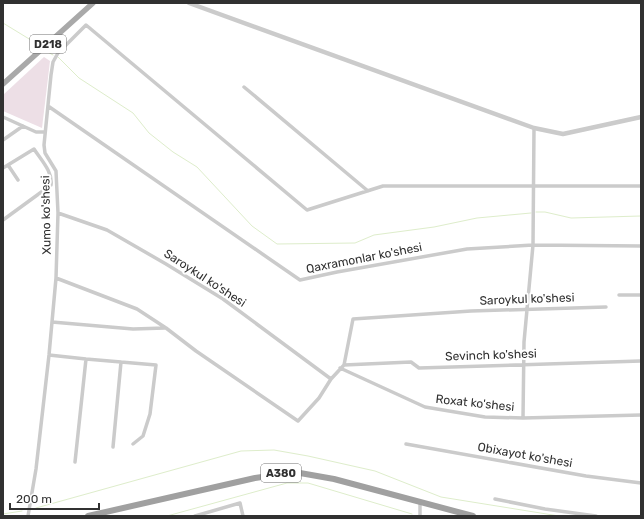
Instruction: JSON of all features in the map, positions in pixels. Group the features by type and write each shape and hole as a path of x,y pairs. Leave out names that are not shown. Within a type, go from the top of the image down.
{"highway":[{"name":"A380","path":"88,516 283,473 300,473 334,479 473,516"}],"main road":[{"name":"D218","path":"3,84 93,3"}],"street":[{"path":"189,3 534,128 563,134 641,117"},
{"name":"Xumo ko'shesi","path":"28,516 36,469 56,278 58,213 56,171 45,153 45,132 51,75 53,62 58,54 86,25 307,210 368,191"},
{"path":"244,87 368,191 383,186 641,186"},
{"name":"Qaxramonlar ko'shesi","path":"48,106 300,280 467,249 534,245 641,246"},
{"path":"3,117 36,132 45,132"},
{"path":"3,140 23,126"},
{"path":"523,418 523,364 534,245 534,128"},
{"path":"3,168 34,149 52,180 51,185 3,220"},
{"path":"8,165 18,180"},
{"name":"Saroykul ko'shesi","path":"58,213 107,230 166,264 223,299 331,379"},
{"path":"56,278 137,309 298,421 319,398 331,379 342,366"},
{"path":"620,295 641,295"},
{"name":"Saroykul ko'shesi","path":"342,366 353,319 471,311 606,307"},
{"path":"52,322 133,328 166,328"},
{"path":"49,355 156,365 150,414 143,436 133,444"},
{"path":"75,462 86,359"},
{"name":"Sevinch ko'shesi","path":"342,366 411,362 419,368 641,361"},
{"path":"113,447 121,362"},
{"name":"Roxat ko'shesi","path":"342,366 425,407 485,416 523,418 641,415"},
{"name":"Obixayot ko'shesi","path":"406,444 586,476 641,483"},
{"path":"495,499 545,509 596,516"},
{"path":"420,502 420,516"},
{"path":"195,516 240,503 243,516"}],"shaded area":[{"path":"44,57 50,61 42,128 3,111 3,95"}],"waterway":[{"path":"3,23 39,45"},
{"path":"46,51 53,55"},
{"path":"58,57 79,78 133,113 149,133 173,152 197,167 252,226 277,244 355,243 374,235 434,227 477,218 531,213"},
{"path":"536,212 545,212 571,218 641,216"},
{"path":"36,508 241,451 274,450 375,471 441,497 559,516"},
{"path":"167,516 287,483 308,483 412,514"},
{"path":"3,514 22,511"}]}
